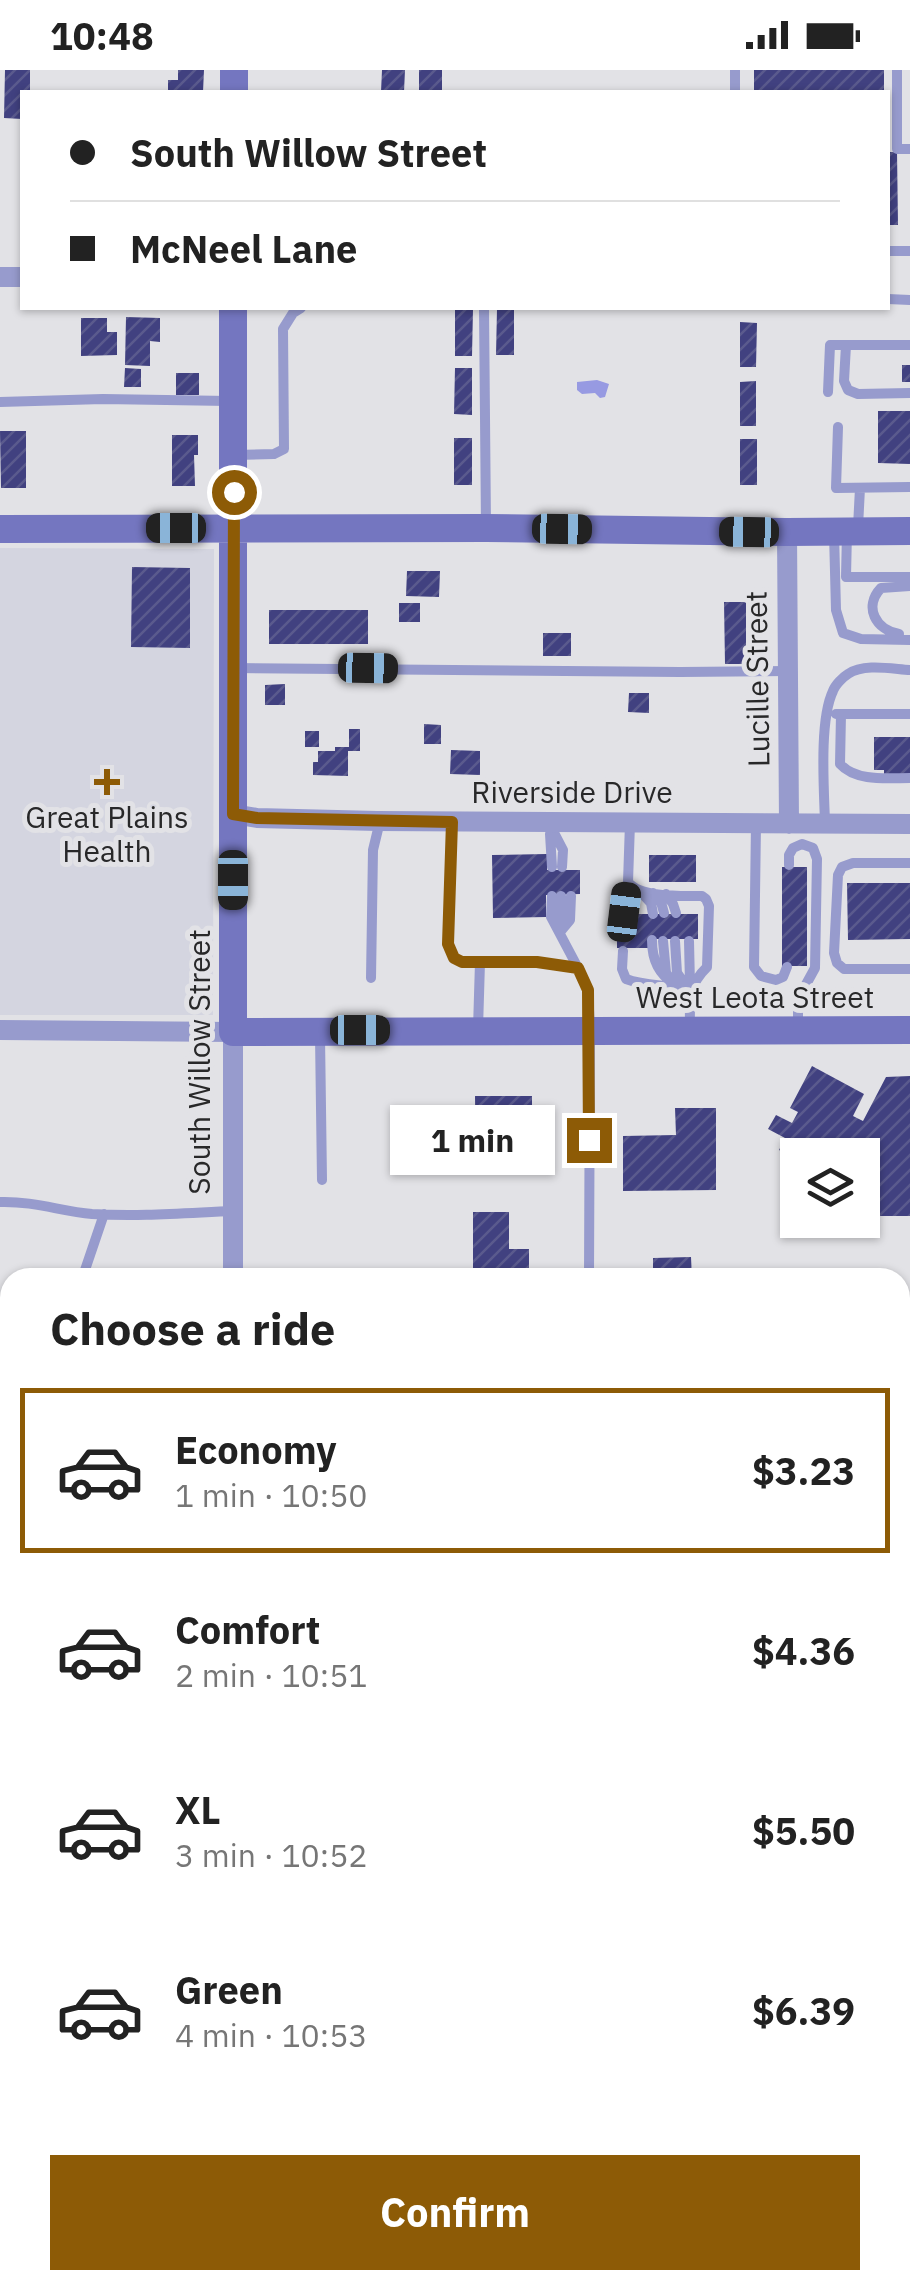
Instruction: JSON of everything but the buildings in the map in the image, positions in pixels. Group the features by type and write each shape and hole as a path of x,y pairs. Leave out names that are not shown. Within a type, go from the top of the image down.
{"main road":[{"name":"South Willow Street","path":"233,310 233,1032"},
{"path":"0,530 910,531"},
{"name":"West Leota Street","path":"233,1032 910,1030"}],"street":[{"name":"Lucille Street","path":"786,532 788,670 798,831"},
{"name":"Riverside Drive","path":"233,814 380,822 756,824 798,831 825,824 910,824"},
{"name":"West Leota Street","path":"0,1030 233,1032"},
{"name":"South Willow Street","path":"232,1268 233,1032"}],"lane":[{"path":"897,70 898,148 910,148"},
{"path":"233,455 274,454 284,448 283,329 297,310"},
{"path":"484,310 486,528"},
{"path":"828,392 830,345 910,345"},
{"path":"846,345 844,381 848,390 858,394 910,393"},
{"path":"0,402 232,401"},
{"path":"838,427 836,488 910,487"},
{"path":"860,488 835,585 842,634 862,639 910,637"},
{"path":"846,532 846,577"},
{"path":"835,585 846,577 910,578"},
{"path":"910,586 881,588 874,596 872,609 878,625 893,634 910,637"},
{"path":"234,668 788,670"},
{"path":"825,824 824,758 827,714 834,688 850,672 863,668 910,670"},
{"path":"827,714 910,714"},
{"path":"841,714 840,764 846,771 872,778 910,778"},
{"path":"371,978 373,850 380,822"},
{"path":"452,822 448,944 454,958 462,962 537,962 578,968"},
{"path":"548,823 563,850 562,867 548,823"},
{"path":"624,912 630,823"},
{"path":"756,824 754,967 761,976 776,980 783,977 787,967"},
{"path":"788,866 798,831"},
{"path":"798,831 817,859 815,968 798,998 798,1030"},
{"path":"910,863 853,863 842,867 838,875 834,952 837,964 844,969 910,969"},
{"path":"628,882 630,887 646,892 706,899 707,967 696,977 691,991"},
{"path":"646,892 670,913 686,902 672,895"},
{"path":"560,932 570,920 561,896 552,916 588,990 589,1268"},
{"path":"675,986 660,974 652,951 664,941 677,973 691,991"},
{"path":"689,941 690,1030"},
{"path":"623,951 626,980 691,991"},
{"path":"478,1030 480,962"},
{"path":"320,1030 322,1180"},
{"path":"0,1202 24,1201 90,1214 233,1211"},
{"path":"85,1268 104,1214"}],"shaded area":[{"name":"Great Plains Health","path":"0,548 214,549 213,1015 0,1015"}],"water":[{"path":"597,380 609,384 605,397 577,390 577,382"}],"place":[{"name":"Great Plains Health","path":"107,782"}],"route":[{"path":"234,492 233,814 257,818 452,822 448,944 454,958 462,962 537,962 578,968 588,990 589,1140"}]}
